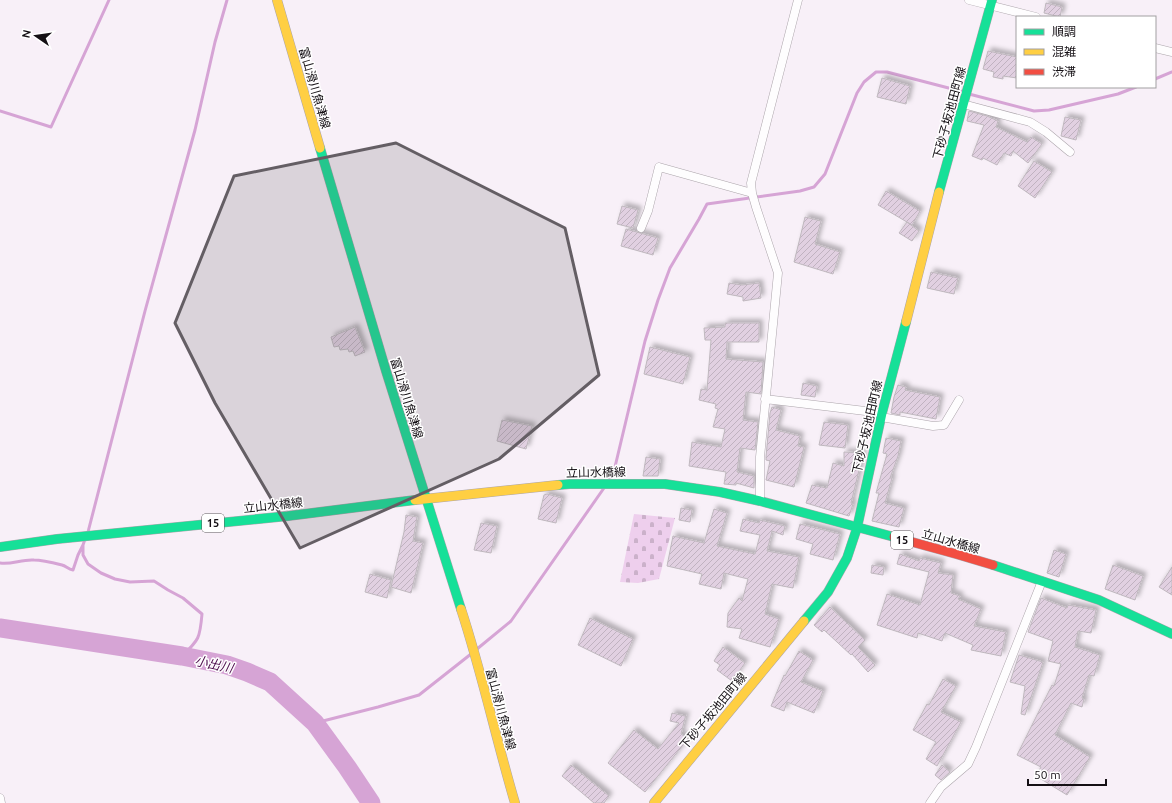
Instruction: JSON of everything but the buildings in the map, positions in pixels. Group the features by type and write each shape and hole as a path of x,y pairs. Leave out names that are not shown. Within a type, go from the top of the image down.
{"main road":[{"name":"富山滑川魚津線","path":"277,0 384,363 472,643 515,803"},
{"name":"下砂子坂池田町線","path":"654,803 828,592 847,558 857,528 882,415 937,201 991,3"},
{"name":"立山水橋線","path":"0,546 280,517 426,499 570,484 665,484 720,492 760,501 956,554 1099,600 1171,632"}],"street":[{"path":"760,501 760,457 778,273 750,183 798,0"},
{"path":"969,0 991,3 1033,16"},
{"path":"1156,48 1172,52"},
{"path":"964,104 1030,122 1046,132 1070,152"},
{"path":"641,228 648,211 659,167 752,193"},
{"path":"765,399 882,415 933,426 944,425 959,400"},
{"path":"930,803 941,787 968,764 1042,581"},
{"path":"0,798 1,803"}],"highlighted area":[{"path":"396,143 565,228 599,375 499,459 300,548 215,403 175,323 234,176"}],"green space":[{"path":"634,514 675,518 659,579 638,583 620,582"}],"waterway":[{"path":"0,111 51,127 109,0"},
{"path":"88,532 145,311 195,130 215,42 227,0"},
{"path":"609,480 614,471 645,341 658,300 670,268 707,204 800,191 814,187 825,174 857,93 864,82 876,72 887,72 964,92"},
{"path":"1156,79 1172,72"},
{"path":"969,94 1034,111 1049,110 1118,94 1133,88"},
{"path":"477,649 511,621 604,488"},
{"path":"85,539 83,545 83,555 88,564 101,573 115,579 130,582 154,581 183,598 202,614 198,638 182,656"},
{"path":"0,563 37,560 62,565 73,570 83,545"},
{"name":"小出川","path":"0,628 182,656 227,665 270,682 315,723 371,803"},
{"path":"315,723 419,695 471,654"}],"traffic: fast":[{"path":"939,192 992,0"},
{"path":"320,148 386,371 461,609"},
{"path":"804,621 828,592 847,558 857,528 882,413 906,322"},
{"path":"558,485 665,484 720,492 760,501 894,537"},
{"path":"0,547 57,539 288,516 415,500"},
{"path":"993,565 1099,600 1172,634"}],"traffic: slow":[{"path":"277,0 320,148"},
{"path":"906,322 939,192"},
{"path":"415,500 558,485"},
{"path":"461,609 476,657 515,803"},
{"path":"654,803 804,621"}],"traffic: jam":[{"path":"894,537 993,565"}]}
